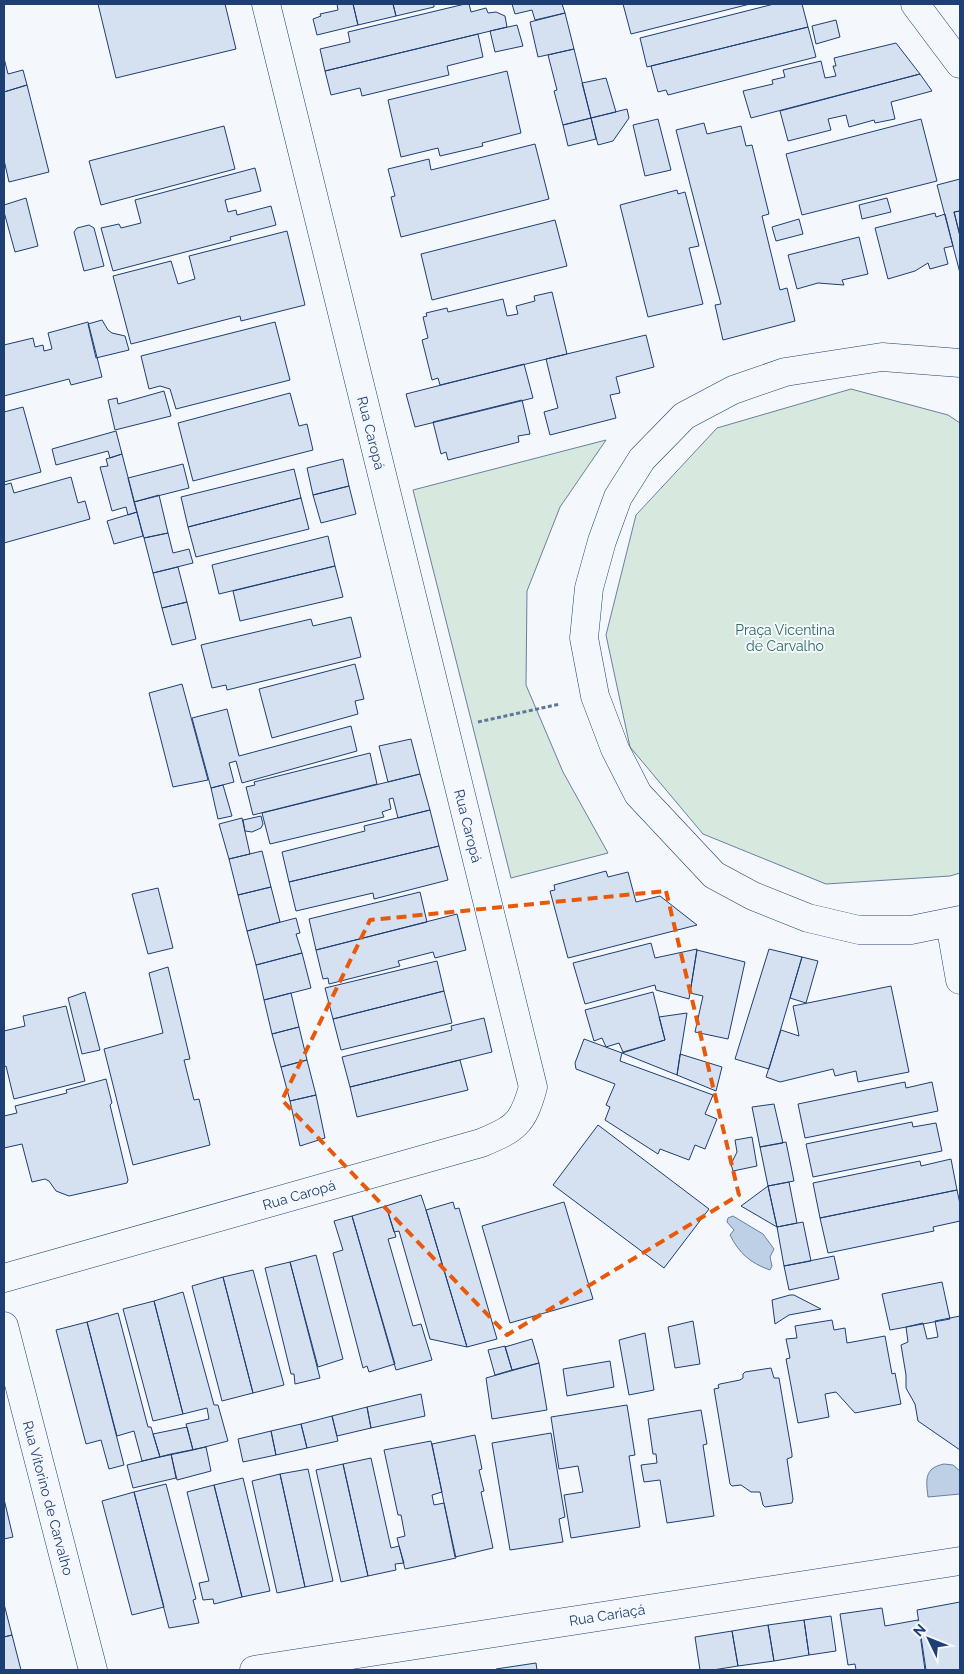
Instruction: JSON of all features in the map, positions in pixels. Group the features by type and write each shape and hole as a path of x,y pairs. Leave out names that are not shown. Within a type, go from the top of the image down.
{"street":[{"name":"Rua Caropá","path":"4,1278 481,1143 506,1132 520,1120 529,1102 533,1087 266,4"},
{"path":"915,4 960,64"},
{"path":"960,363 882,357 785,372 733,390 684,416 642,459 618,497 602,541 589,588 584,638 595,696 615,750 638,794 714,875 753,896 808,918 859,930 912,930 955,921 960,980"},
{"name":"Rua Vitorino de Carvalho","path":"4,1326 93,1670"},
{"name":"Rua Cariaçá","path":"254,1670 960,1560"}],"path":[{"path":"444,729 595,696"}],"highlighted area":[{"path":"666,891 739,1195 507,1335 282,1100 370,920"}],"green space":[{"name":"Praça Vicentina de Carvalho","path":"851,389 948,415 960,423 960,873 950,876 826,884 703,834 630,747 606,635 636,515 717,428"},
{"path":"606,440 560,507 527,591 526,685 563,772 608,853 511,878 413,490"}],"water":[{"path":"733,1216 763,1234 774,1249 770,1257 772,1266 770,1270 751,1261 737,1247 730,1235 734,1230 727,1222 728,1218"},
{"path":"944,1464 953,1465 960,1471 960,1494 928,1497 928,1476 933,1468"}],"building":[{"path":"98,4 225,4 236,49 116,78"},
{"path":"337,4 353,4 358,25 317,35 313,19 321,16 320,14 338,10"},
{"path":"353,4 393,4 396,16 358,25"},
{"path":"393,4 434,4 434,7 396,16"},
{"path":"469,4 471,12 486,8 488,13 496,12 505,16 507,27 325,71 320,49 350,42 348,32"},
{"path":"512,4 562,4 565,13 535,20 532,10 515,14"},
{"path":"623,4 750,4 631,34"},
{"path":"774,4 802,4 808,27 647,67 640,38"},
{"path":"565,13 574,49 538,57 530,22"},
{"path":"836,20 840,37 816,44 812,26"},
{"path":"517,25 523,46 495,52 490,31"},
{"path":"808,27 816,57 668,95 666,90 658,92 651,66"},
{"path":"478,34 483,57 447,66 449,75 362,96 360,88 331,95 325,71"},
{"path":"896,43 920,74 751,118 743,91 773,84 772,80 785,77 783,70 821,61 825,78 836,76 833,66 836,66 834,58"},
{"path":"574,49 591,118 563,125 554,91 557,90 548,55"},
{"path":"4,58 8,74 23,70 27,85 4,92"},
{"path":"507,71 521,133 482,143 483,146 440,156 438,148 401,157 388,100"},
{"path":"920,74 932,91 891,102 895,119 875,123 874,120 849,127 846,115 828,119 831,130 788,141 780,111"},
{"path":"606,78 616,112 591,118 582,83"},
{"path":"27,85 49,172 9,182 4,160 4,92"},
{"path":"627,109 629,118 613,141 598,145 591,118"},
{"path":"591,118 596,139 568,146 563,125"},
{"path":"658,119 671,170 645,176 633,125"},
{"path":"921,119 937,181 802,215 786,154"},
{"path":"704,123 707,134 741,126 746,146 752,145 769,214 762,216 780,290 787,288 795,321 723,340 715,305 721,304 676,130"},
{"path":"224,126 235,169 101,205 89,161"},
{"path":"535,144 549,199 401,237 391,197 395,196 388,169 429,159 431,170"},
{"path":"255,168 261,191 225,200 228,212 236,210 237,215 271,206 276,225 230,237 231,240 113,271 101,228 119,224 121,228 141,223 135,200"},
{"path":"960,179 960,211 954,212 960,236 960,273 937,185"},
{"path":"677,190 678,194 685,192 699,246 689,248 703,304 648,317 620,205"},
{"path":"26,198 38,246 15,252 4,212 4,205"},
{"path":"887,198 891,212 862,219 859,205"},
{"path":"960,211 960,236 954,212"},
{"path":"935,213 936,217 945,214 953,246 944,248 948,264 930,269 928,263 915,271 888,279 875,228"},
{"path":"799,219 803,234 776,241 772,227"},
{"path":"555,220 567,266 432,300 421,254"},
{"path":"89,225 94,228 104,266 84,271 74,232 77,228"},
{"path":"287,231 305,305 241,321 240,316 131,344 113,276 171,261 178,284 195,279 189,256"},
{"path":"859,237 868,274 842,280 844,285 818,283 797,289 788,255"},
{"path":"552,292 567,354 440,385 438,378 432,380 422,340 428,338 423,317 427,316 426,313 447,308 448,312 503,299 507,316 518,314 516,306 535,301 534,296"},
{"path":"102,320 112,333 125,336 129,350 96,358 88,324"},
{"path":"88,322 102,377 71,385 69,379 4,396 4,345 33,338 35,347 43,345 44,351 52,349 48,333"},
{"path":"275,322 290,380 176,409 170,389 160,386 149,389 141,356"},
{"path":"646,335 654,367 616,377 620,393 610,395 616,418 550,435 544,412 558,408 546,359"},
{"path":"524,364 533,398 415,427 406,394"},
{"path":"164,391 171,416 115,430 108,400 117,398 118,404"},
{"path":"290,393 299,426 307,424 313,450 193,481 178,423"},
{"path":"522,400 530,434 518,436 519,442 448,460 446,452 441,454 433,422"},
{"path":"23,407 41,472 4,482 4,412"},
{"path":"116,431 122,454 110,458 108,451 56,465 52,449"},
{"path":"122,454 137,512 128,515 126,507 112,511 100,467 108,466 106,459"},
{"path":"343,459 349,486 313,495 307,468"},
{"path":"183,464 189,488 134,502 128,478"},
{"path":"294,469 301,498 188,527 181,497"},
{"path":"71,477 78,503 85,501 90,519 4,543 4,485 11,483 14,493"},
{"path":"349,486 356,514 321,523 313,495"},
{"path":"159,495 168,533 144,538 134,502"},
{"path":"301,498 309,529 196,557 188,527"},
{"path":"137,512 143,536 114,544 107,521"},
{"path":"168,533 173,553 189,549 193,563 153,573 144,538"},
{"path":"328,536 335,566 219,594 212,565"},
{"path":"335,566 343,597 240,621 233,591"},
{"path":"178,567 187,602 162,608 153,573"},
{"path":"187,602 196,639 172,645 162,608"},
{"path":"351,617 361,657 227,690 226,685 212,688 201,645 311,619 313,626"},
{"path":"355,664 364,699 355,701 358,714 272,738 259,689"},
{"path":"182,684 208,780 173,787 149,693"},
{"path":"227,709 239,756 351,726 357,751 242,783 236,761 229,763 234,782 211,788 192,718"},
{"path":"411,739 420,774 388,782 379,746"},
{"path":"370,753 377,784 253,815 246,787 255,785 254,782"},
{"path":"420,774 430,810 398,818 393,798 389,799 391,809 382,812 384,817 270,844 262,813"},
{"path":"223,785 232,816 218,819 211,788"},
{"path":"430,810 439,846 289,882 282,852 365,831 364,826"},
{"path":"261,816 263,824 261,828 252,832 245,831 243,820"},
{"path":"242,818 250,854 229,859 219,824"},
{"path":"439,846 448,880 374,899 373,893 296,911 289,882"},
{"path":"262,851 271,887 238,895 229,859"},
{"path":"606,871 608,877 628,872 636,902 660,896 697,925 568,958 550,891 555,890 554,885"},
{"path":"271,887 280,922 247,931 238,895"},
{"path":"158,888 173,948 148,954 132,894"},
{"path":"420,892 427,922 316,950 309,919"},
{"path":"457,914 466,950 435,958 433,952 398,961 400,966 329,984 328,978 323,979 316,950"},
{"path":"296,918 300,933 296,934 302,953 256,965 247,931"},
{"path":"651,943 655,958 697,949 689,999 656,990 655,985 585,1004 573,963"},
{"path":"769,949 802,957 769,1069 735,1059"},
{"path":"697,950 745,962 728,1039 695,1032 703,996 690,993"},
{"path":"302,953 311,988 264,1000 256,965"},
{"path":"802,957 818,961 806,1003 790,998"},
{"path":"437,961 444,991 333,1019 325,988"},
{"path":"168,967 190,1059 184,1060 194,1100 199,1099 210,1145 133,1165 104,1049 163,1033 149,973"},
{"path":"891,986 909,1072 858,1082 856,1071 835,1076 833,1069 780,1082 766,1077 781,1030 799,1036 793,1006"},
{"path":"444,991 452,1023 341,1050 333,1019"},
{"path":"85,992 100,1050 82,1054 68,998"},
{"path":"653,992 665,1040 623,1052 619,1043 606,1047 602,1038 594,1041 585,1010"},
{"path":"291,993 299,1027 272,1034 264,1000"},
{"path":"66,1006 85,1081 14,1099 6,1066 4,1067 4,1031 25,1026 23,1016"},
{"path":"687,1013 677,1075 622,1053 665,1040 659,1017"},
{"path":"484,1018 492,1052 350,1087 342,1057 452,1030 451,1026"},
{"path":"299,1027 307,1060 281,1067 272,1034"},
{"path":"584,1039 622,1053 620,1061 713,1095 705,1114 717,1119 705,1149 695,1145 689,1160 660,1149 658,1154 605,1120 610,1107 606,1105 615,1084 576,1069 575,1063"},
{"path":"680,1054 722,1067 716,1091 677,1075"},
{"path":"307,1060 316,1095 290,1101 281,1067"},
{"path":"460,1060 468,1090 357,1117 350,1087"},
{"path":"106,1079 112,1103 110,1105 128,1180 127,1183 69,1196 56,1191 49,1181 45,1179 32,1182 22,1144 4,1148 4,1116 17,1113 15,1106 67,1093 66,1090"},
{"path":"905,1082 906,1088 932,1082 938,1111 805,1138 798,1104"},
{"path":"316,1095 325,1138 300,1146 290,1101"},
{"path":"774,1104 783,1143 760,1147 752,1107"},
{"path":"912,1122 913,1127 936,1123 942,1151 813,1177 806,1144"},
{"path":"598,1125 709,1209 664,1268 553,1185"},
{"path":"752,1137 757,1166 733,1171 731,1164 737,1152 735,1140"},
{"path":"786,1142 794,1181 768,1186 760,1147"},
{"path":"951,1159 957,1190 820,1218 813,1183 920,1161 921,1166"},
{"path":"789,1182 797,1223 777,1227 768,1186"},
{"path":"768,1186 777,1227 741,1206"},
{"path":"957,1190 960,1204 960,1221 933,1227 934,1231 828,1253 820,1218"},
{"path":"421,1195 467,1347 430,1339 399,1231 394,1232 386,1206"},
{"path":"453,1202 455,1209 459,1208 497,1339 467,1347 426,1210"},
{"path":"564,1202 593,1299 510,1323 482,1226"},
{"path":"386,1206 396,1237 388,1239 413,1326 421,1324 432,1360 396,1370 352,1216"},
{"path":"352,1216 395,1364 369,1372 367,1366 363,1368 333,1253 343,1250 334,1221"},
{"path":"803,1222 811,1261 784,1266 777,1227"},
{"path":"316,1255 343,1359 318,1367 290,1262"},
{"path":"834,1256 839,1279 789,1290 784,1266"},
{"path":"290,1262 320,1378 295,1384 294,1374 291,1374 265,1268"},
{"path":"253,1270 284,1385 253,1393 223,1277"},
{"path":"223,1277 253,1393 222,1401 192,1286"},
{"path":"942,1282 950,1319 890,1330 882,1294"},
{"path":"183,1292 214,1405 218,1405 228,1441 193,1450 186,1424 209,1419 207,1408 183,1414 154,1301"},
{"path":"794,1295 821,1309 789,1315 775,1324 772,1300"},
{"path":"154,1301 183,1414 153,1421 123,1309"},
{"path":"118,1313 148,1427 151,1427 160,1457 142,1461 134,1431 117,1436 87,1322"},
{"path":"960,1316 960,1450 918,1421 915,1404 906,1388 906,1375 901,1345 908,1342 906,1327 923,1323 927,1339 938,1337 935,1321"},
{"path":"832,1320 834,1330 845,1328 847,1343 885,1336 892,1374 895,1373 901,1404 855,1413 836,1392 825,1394 829,1417 798,1423 786,1359 790,1358 786,1339 797,1338 795,1326"},
{"path":"693,1321 700,1364 675,1368 668,1327"},
{"path":"87,1322 124,1465 109,1469 101,1440 86,1444 56,1330"},
{"path":"645,1333 654,1390 629,1395 619,1340"},
{"path":"532,1339 539,1363 512,1370 505,1347"},
{"path":"505,1346 512,1370 495,1375 488,1350"},
{"path":"610,1361 614,1387 567,1396 563,1369"},
{"path":"539,1363 547,1410 492,1419 486,1378"},
{"path":"771,1368 774,1378 779,1378 792,1454 792,1457 787,1459 793,1499 792,1503 765,1507 760,1492 751,1492 741,1485 732,1486 730,1484 714,1389 719,1388 718,1385 720,1384 740,1380 745,1372"},
{"path":"421,1394 425,1416 371,1428 367,1407"},
{"path":"627,1405 635,1455 629,1456 640,1527 571,1538 564,1495 583,1492 578,1466 559,1469 551,1417"},
{"path":"367,1407 371,1428 337,1436 332,1416"},
{"path":"701,1410 707,1444 703,1445 714,1516 667,1523 660,1480 644,1482 641,1465 657,1463 656,1454 653,1454 648,1419"},
{"path":"332,1416 338,1441 307,1448 301,1424"},
{"path":"301,1424 307,1448 276,1455 271,1431"},
{"path":"187,1427 193,1450 160,1457 153,1434"},
{"path":"271,1431 276,1455 243,1462 238,1439"},
{"path":"551,1433 565,1517 559,1519 563,1542 510,1550 492,1443"},
{"path":"475,1435 482,1469 479,1470 484,1491 481,1492 493,1548 455,1557 432,1444"},
{"path":"431,1441 442,1492 432,1495 434,1505 444,1503 456,1558 405,1569 397,1538 405,1536 401,1515 398,1515 384,1450"},
{"path":"206,1447 211,1471 177,1480 171,1454"},
{"path":"171,1454 176,1478 133,1488 127,1465"},
{"path":"371,1458 391,1548 399,1546 404,1563 395,1564 396,1570 368,1576 343,1464"},
{"path":"343,1464 368,1576 341,1582 316,1470"},
{"path":"308,1469 333,1581 305,1587 280,1474"},
{"path":"280,1474 305,1587 277,1593 252,1481"},
{"path":"243,1478 270,1591 242,1597 214,1485"},
{"path":"166,1484 196,1599 193,1600 199,1623 169,1628 134,1492"},
{"path":"214,1485 242,1597 214,1604 213,1599 203,1600 199,1583 209,1581 187,1492"},
{"path":"134,1492 164,1607 132,1615 102,1501"},
{"path":"4,1499 13,1537 4,1539"},
{"path":"960,1602 960,1670 926,1670 917,1610"},
{"path":"4,1604 12,1635 4,1637"},
{"path":"882,1608 885,1626 918,1620 925,1670 856,1670 855,1664 848,1665 840,1614"},
{"path":"831,1616 836,1651 809,1655 804,1620"},
{"path":"804,1620 809,1655 774,1661 768,1625"},
{"path":"768,1625 774,1661 738,1666 732,1631"},
{"path":"732,1631 738,1666 700,1670 695,1637"},
{"path":"12,1635 21,1670 4,1670 4,1637"},
{"path":"536,1663 537,1670 496,1669"}]}
